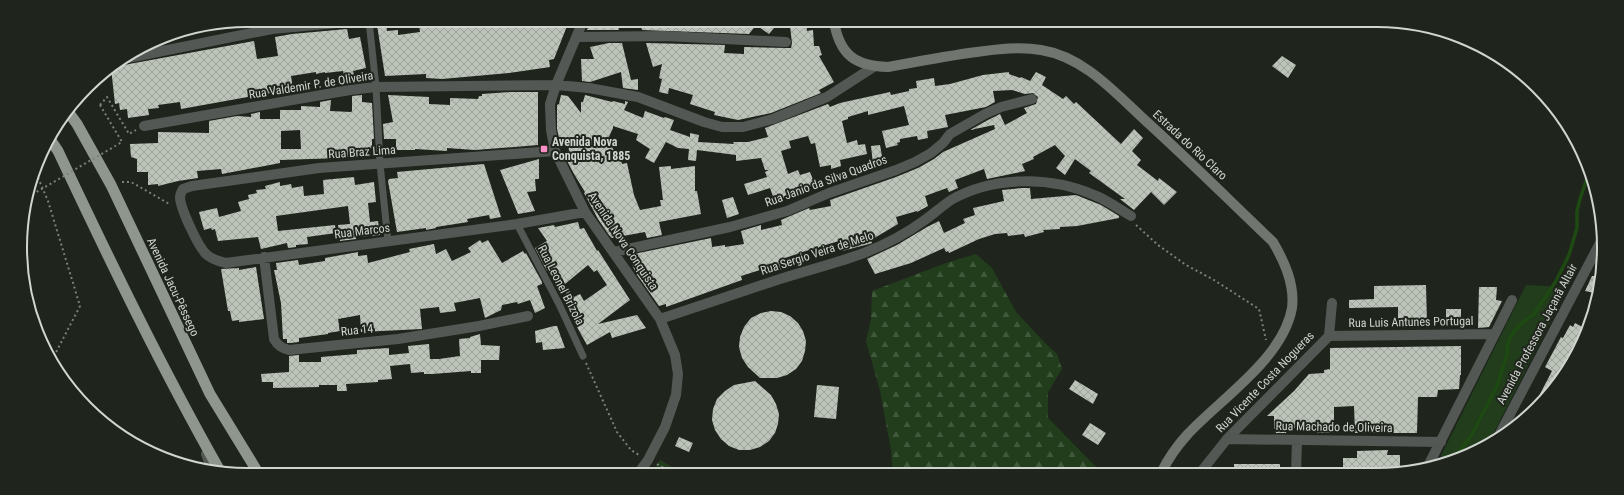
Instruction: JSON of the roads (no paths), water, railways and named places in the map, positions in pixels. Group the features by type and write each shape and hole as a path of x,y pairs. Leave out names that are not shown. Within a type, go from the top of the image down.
{"highway":[{"name":"Avenida Jacu-Pêssego","path":"71,116 111,185 210,394 255,468"},
{"path":"53,144 122,286 193,423 217,466"}],"main road":[{"name":"Estrada do Rio Claro","path":"835,27 841,45 848,54 858,62 875,66 888,66 999,49 1021,48 1042,50 1059,54 1076,62 1097,77 1164,138 1273,242 1284,262 1291,285 1292,307 1287,325 1258,367 1187,434 1173,452 1164,468"}],"street":[{"path":"141,55 258,27"},
{"name":"Avenida Nova Conquista","path":"581,27 556,85 550,104 551,130 555,151 585,212 660,319 675,355 678,374 676,395 665,427 643,468"},
{"path":"577,37 665,36 786,42"},
{"name":"Rua Valdemir P. de Oliveira","path":"144,126 350,90 376,87 556,85 638,97 704,122 722,127 743,127 773,119 827,97 875,66"},
{"name":"Rua Janio da Silva Quadros","path":"614,252 730,227 787,211 829,193 916,162 931,153 943,143 950,134 985,114 1001,107 1032,99"},
{"path":"52,146 58,151"},
{"name":"Rua Braz Lima","path":"180,198 183,189 192,186 320,168 555,151"},
{"name":"Rua Sergio Veira de Melo","path":"660,319 742,291 861,254 886,244 923,222 952,200 971,191 990,186 1032,181 1073,187 1096,195 1130,216"},
{"name":"Rua Marcos","path":"180,198 201,247 207,255 214,260 226,263 517,224 585,212"},
{"name":"Avenida Professora Jaçanã Altair","path":"1503,428 1597,249"},
{"name":"Rua 14","path":"264,257 274,339 282,348 290,350 398,339 479,326 528,316"},
{"path":"1431,461 1512,300"},
{"name":"Rua Vicente Costa Nogueras","path":"1204,468 1227,438 1329,336 1332,303"},
{"name":"Rua Luis Antunes Portugal","path":"1329,336 1494,334"},
{"path":"193,423 210,465"},
{"name":"Rua Machado de Oliveira","path":"1227,438 1441,442"},
{"path":"1296,468 1297,440"}],"lane":[{"path":"371,27 376,87 380,164 388,241"},
{"name":"Rua Leonel Brizola","path":"517,224 584,356"}],"waterway":[{"path":"1459,452 1471,436 1498,384 1507,354 1508,343 1514,331 1534,314 1556,281 1569,255 1577,228 1577,211 1586,181"}],"place":[{"name":"Avenida Nova Conquista, 1885","path":"544,149"}]}
